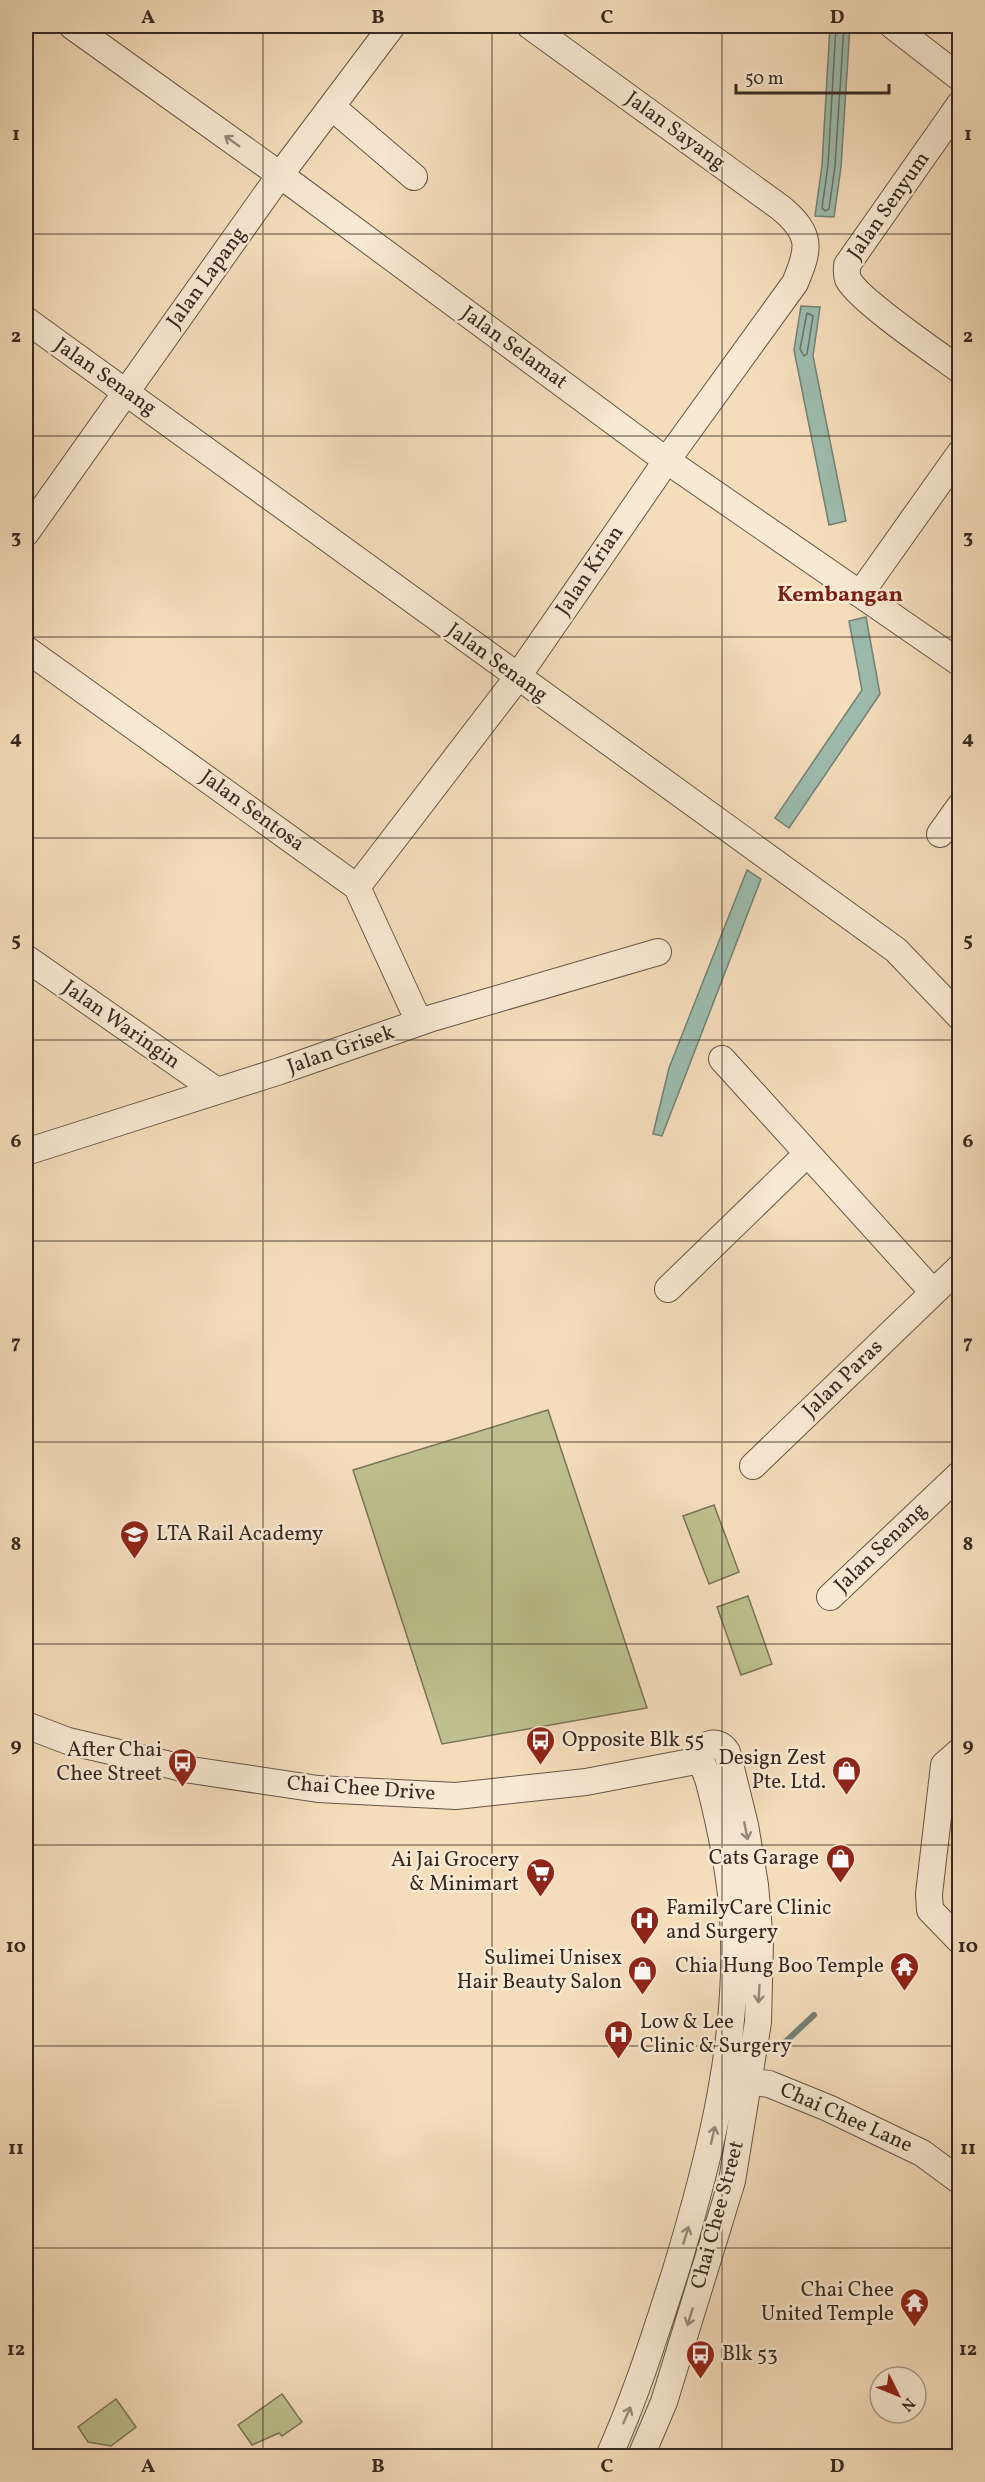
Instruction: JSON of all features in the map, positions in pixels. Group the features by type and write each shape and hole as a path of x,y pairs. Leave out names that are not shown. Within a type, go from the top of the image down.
{"street":[{"name":"Jalan Selamat","path":"72,26 667,460 960,663"},
{"name":"Jalan Lapang","path":"26,533 280,176 392,26"},
{"name":"Jalan Sayang","path":"530,26 781,208 803,232 806,246"},
{"path":"893,26 960,78"},
{"name":"Jalan Senyum","path":"960,104 847,265 846,276 852,285 883,312 960,370"},
{"path":"332,107 414,177"},
{"name":"Jalan Krian","path":"357,886 516,677 667,460 795,283 807,254 806,246"},
{"name":"Jalan Senang","path":"26,320 896,950 960,1017"},
{"path":"860,594 960,453"},
{"name":"Jalan Sentosa","path":"26,649 357,886 419,1022"},
{"path":"940,834 960,806"},
{"name":"Jalan Grisek","path":"26,1152 217,1091 419,1022 658,952"},
{"name":"Jalan Waringin","path":"26,958 217,1091"},
{"path":"722,1059 806,1155 933,1292"},
{"path":"668,1289 806,1155"},
{"name":"Jalan Paras","path":"753,1466 960,1267"},
{"name":"Jalan Senang","path":"830,1597 960,1474"},
{"name":"Chai Chee Drive","path":"26,1725 68,1741 191,1770 318,1789 456,1796 586,1782 703,1763 713,1770 722,1768 727,1754"},
{"path":"960,1750 944,1766 929,1894 930,1910 960,1941"},
{"name":"Chai Chee Street","path":"641,2457 664,2402 732,2181 758,2022 760,1942 755,1885 745,1825 727,1754"},
{"name":"Chai Chee Street","path":"609,2457 637,2392 700,2192 730,2032 734,1924 721,1832 703,1763"},
{"name":"Chai Chee Lane","path":"723,2077 769,2084 828,2108 922,2152 960,2181"}],"green space":[{"path":"548,1410 647,1708 442,1744 353,1470"},
{"path":"714,1505 739,1572 709,1584 683,1516"},
{"path":"748,1596 772,1664 741,1675 717,1607"},
{"path":"282,2394 302,2422 282,2436 279,2433 252,2445 238,2425"},
{"path":"116,2399 136,2427 111,2446 88,2442 78,2427"}],"water":[{"path":"830,26 850,26 841,167 834,217 815,216 822,165"},
{"path":"801,306 820,307 813,356 846,521 829,525 794,350"},
{"path":"866,617 880,694 789,828 775,818 862,690 849,621"},
{"path":"747,870 761,879 662,1136 653,1134 669,1068"}],"waterway":[{"path":"782,2045 814,2015"}],"place":[{"name":"LTA Rail Academy","path":"135,1560"},
{"name":"Opposite Blk 55","path":"541,1766"},
{"name":"After Chai Chee Street","path":"183,1788"},
{"name":"Design Zest Pte. Ltd.","path":"847,1796"},
{"name":"Cats Garage","path":"840,1884"},
{"name":"Ai Jai Grocery & Minimart","path":"540,1898"},
{"name":"FamilyCare Clinic and Surgery","path":"645,1946"},
{"name":"Chia Hung Boo Temple","path":"905,1992"},
{"name":"Sulimei Unisex Hair Beauty Salon","path":"643,1996"},
{"name":"Low & Lee Clinic & Surgery","path":"619,2060"},
{"name":"Chai Chee United Temple","path":"915,2328"},
{"name":"Blk 53","path":"701,2380"}],"district":[{"name":"Kembangan","path":"840,595"}]}
